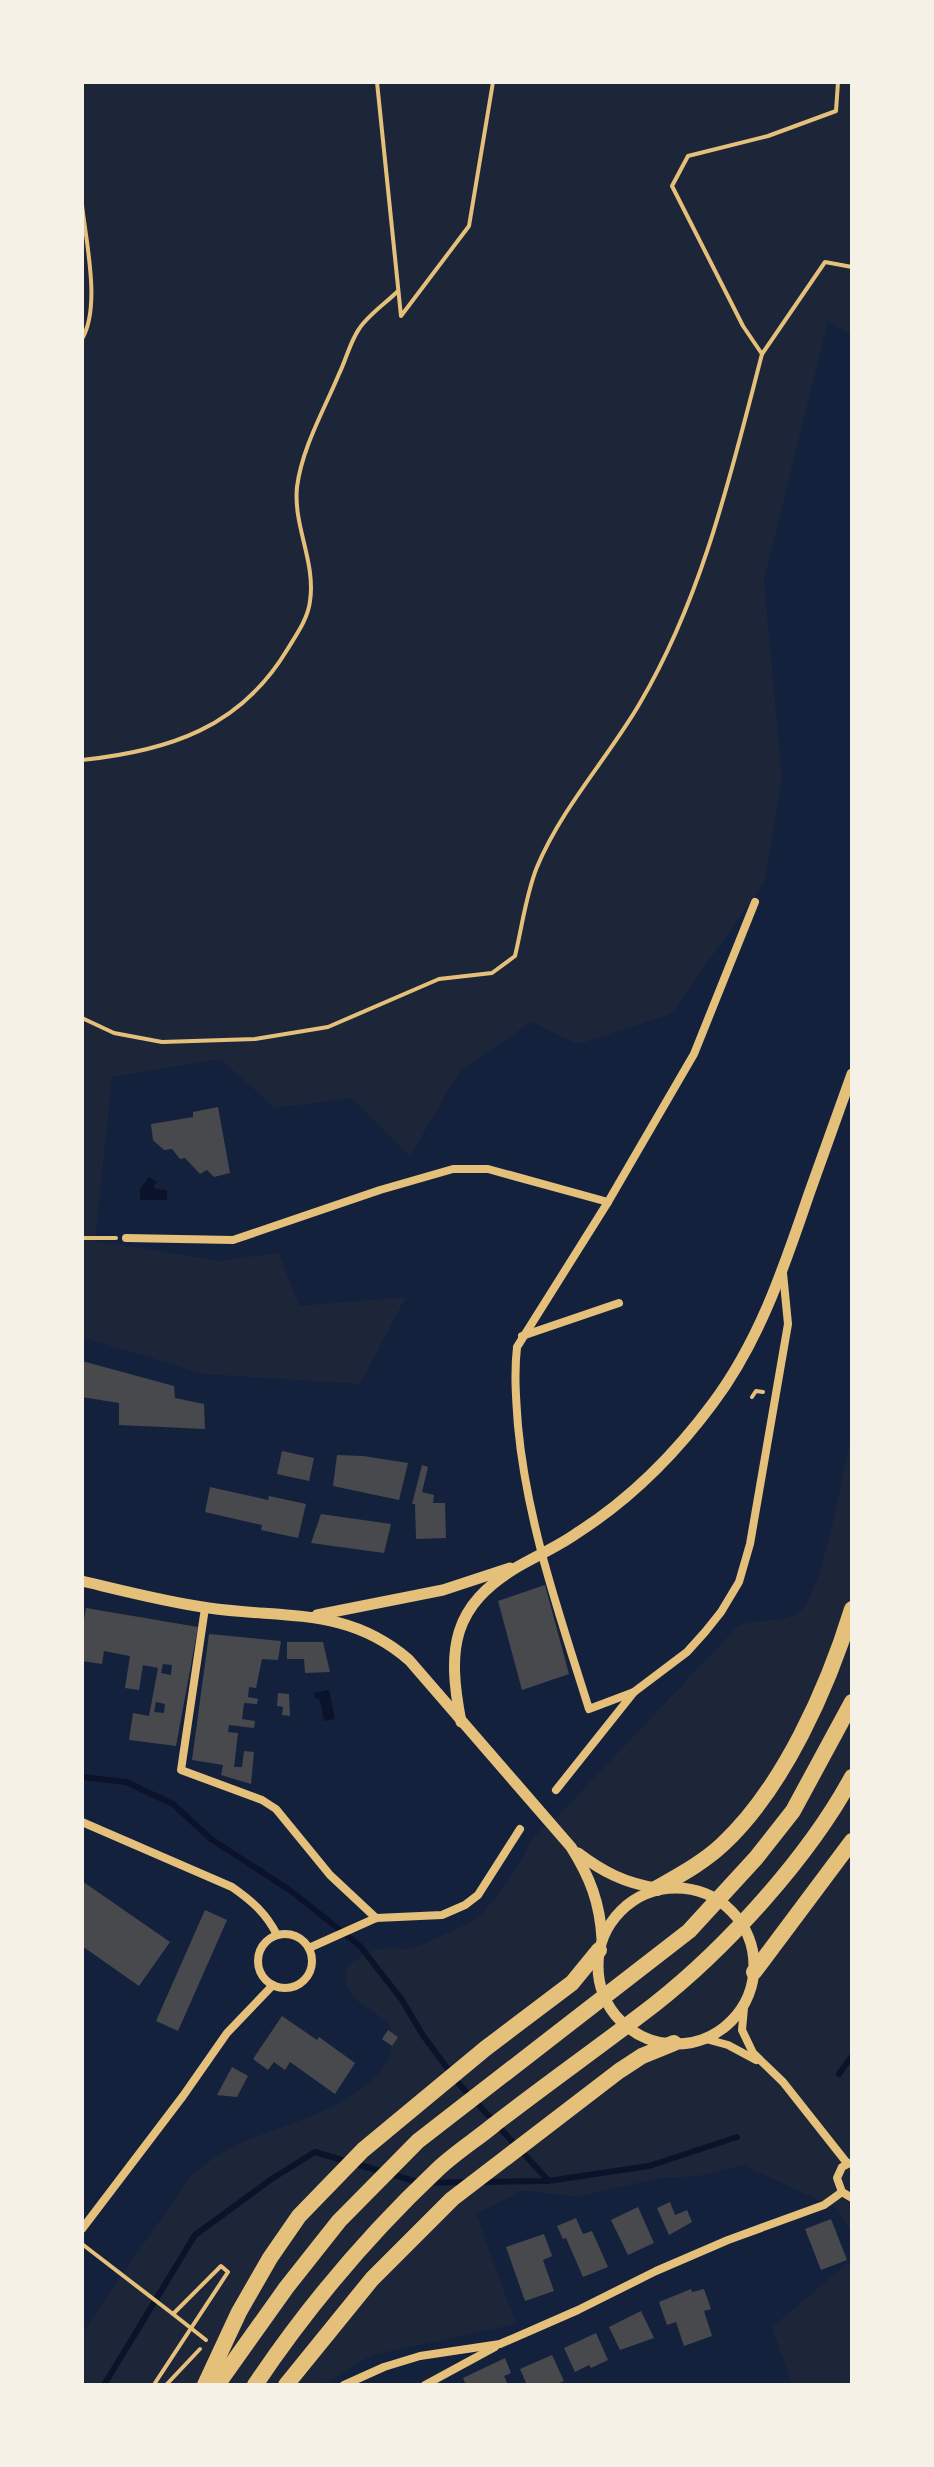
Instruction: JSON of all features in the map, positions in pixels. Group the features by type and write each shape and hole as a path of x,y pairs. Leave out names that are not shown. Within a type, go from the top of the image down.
{"highway":[{"path":"657,1888 720,1846 758,1802 787,1758 817,1698 852,1609"},
{"path":"217,2385 286,2288 339,2221 418,2141 689,1931 756,1858 793,1811 852,1702"},
{"path":"255,2385 335,2275 440,2167 657,2002 716,1949 793,1866 839,1802 852,1777"},
{"path":"754,1972 852,1841"},
{"path":"205,2385 239,2312 299,2216 363,2150 462,2067 572,1983 600,1945"},
{"path":"286,2385 372,2279 452,2199 619,2071 642,2056 674,2043"}],"street":[{"path":"634,1692 589,1709 542,1554 522,1468 514,1373 517,1347 608,1202 694,1054 755,902"},
{"path":"461,1722 454,1673 460,1628 478,1596 519,1566 579,1533 622,1499 683,1440 714,1402 740,1362 783,1273 852,1074"},
{"path":"126,1238 233,1240 380,1190 453,1169 488,1169 608,1202"},
{"path":"556,1790 634,1692 687,1652 721,1612 739,1582 750,1544 788,1324 783,1273"},
{"path":"522,1336 619,1303"},
{"path":"309,1617 443,1590 519,1566"},
{"path":"82,1581 205,1608 339,1621 361,1628 393,1647 416,1669 571,1847 588,1875 595,1892 600,1976 611,2009 630,2027 653,2040 689,2043 706,2039 732,2021 744,2008"},
{"path":"205,1608 181,1770 262,1800 276,1809 330,1875 376,1918"},
{"path":"82,1822 232,1887 269,1918 277,1935"},
{"path":"309,1948 376,1918 442,1915 465,1905 478,1895 520,1829"},
{"path":"571,1847 609,1875 625,1882 695,1891 731,1913 744,1932 754,1972 742,2024 746,2041 849,2163 837,2178 842,2192 852,2198"},
{"path":"600,1945 623,1906 657,1888"},
{"path":"277,1935 297,1936 309,1948 312,1960 308,1976 297,1985 288,1988 273,1985 261,1973 259,1953 268,1940 277,1935"},
{"path":"82,2229 227,2033 273,1985"},
{"path":"706,2039 736,2049 764,2064"},
{"path":"425,2385 500,2344 685,2258 824,2205 842,2192"},
{"path":"344,2385 384,2367 420,2356 500,2344"}],"path":[{"path":"377,82 401,316 469,226 493,82"},
{"path":"762,354 743,326 672,186 688,156 768,136 836,111 838,82"},
{"path":"82,205 91,293 89,328 82,339"},
{"path":"82,1018 114,1033 162,1042 255,1039 328,1027 439,979 492,973 515,956 537,868 565,815 640,703 677,628 715,530 762,354 825,262 852,267"},
{"path":"82,760 169,745 208,729 249,699 277,667 302,626 310,604 312,572 297,511 297,487 306,449 359,329 398,291"},
{"path":"82,1238 126,1238"},
{"path":"752,1397 756,1391 765,1393"},
{"path":"82,2244 208,2341"},
{"path":"157,2385 155,2383 228,2272 221,2266 173,2314"}],"shaded area":[{"path":"82,82 852,82 852,336 828,321 764,580 782,780 765,881 671,1014 578,1044 531,1022 460,1071 410,1156 352,1098 275,1108 220,1059 112,1077 95,1241 220,1261 279,1253 299,1306 406,1297 360,1384 204,1374 82,1337"},
{"path":"149,1177 157,1182 155,1189 167,1190 167,1200 140,1200 140,1189"},
{"path":"852,1431 852,2234 838,2209 743,2165 698,2176 659,2178 577,2197 523,2190 476,2214 516,2324 372,2355 322,2385 82,2385 82,2333 192,2174 238,2144 332,2107 355,2094 374,2078 387,2060 391,2030 350,1992 346,1966 369,1952 383,1948 405,1949 423,1944 470,1923 483,1913 509,1880 534,1837 565,1809 738,1626 791,1616 807,1602 824,1557"},
{"path":"329,1690 335,1719 324,1721 320,1700 315,1698 314,1693"},
{"path":"852,2260 852,2385 792,2385 772,2327"}],"building":[{"path":"218,1107 230,1173 214,1177 207,1170 200,1174 185,1158 180,1159 172,1149 164,1150 153,1140 151,1124 193,1117 193,1112"},
{"path":"82,1361 174,1386 175,1398 204,1404 205,1429 119,1425 119,1403 82,1397"},
{"path":"282,1451 314,1458 309,1481 277,1474"},
{"path":"337,1455 408,1463 399,1500 333,1486"},
{"path":"422,1465 428,1467 422,1492 434,1495 433,1503 445,1503 446,1538 416,1539 415,1504 412,1504"},
{"path":"210,1487 268,1500 269,1496 306,1504 298,1538 261,1530 262,1525 205,1512"},
{"path":"321,1514 391,1524 384,1553 311,1543"},
{"path":"545,1585 569,1674 522,1690 498,1601"},
{"path":"86,1608 198,1627 176,1746 129,1740 133,1713 149,1716 158,1668 143,1665 139,1690 125,1688 130,1656 104,1651 102,1664 82,1661","holes":["163,1664 172,1665 171,1675 161,1673","156,1702 165,1704 164,1713 154,1712"]},
{"path":"209,1634 281,1641 278,1660 262,1659 256,1688 249,1687 248,1697 258,1699 257,1704 244,1703 242,1719 255,1721 254,1728 229,1725 228,1732 238,1733 234,1767 242,1767 244,1751 254,1752 251,1784 221,1775 223,1765 192,1760"},
{"path":"287,1642 323,1642 330,1672 305,1673 304,1659 287,1659"},
{"path":"278,1693 289,1694 290,1716 282,1715 283,1707 277,1706"},
{"path":"82,1881 170,1942 139,1986 82,1946"},
{"path":"205,1910 227,1920 178,2031 156,2021"},
{"path":"282,2016 355,2063 335,2094 290,2062 285,2070 274,2062 268,2070 253,2059"},
{"path":"388,2030 398,2037 392,2046 382,2039"},
{"path":"232,2067 248,2076 237,2097 217,2095"},
{"path":"670,2202 675,2215 687,2210 692,2222 669,2235 657,2208"},
{"path":"638,2207 654,2243 628,2255 611,2220"},
{"path":"576,2218 583,2234 592,2231 608,2267 583,2277 566,2238 563,2239 557,2226"},
{"path":"831,2219 847,2260 821,2270 805,2229"},
{"path":"544,2234 552,2256 543,2260 554,2291 525,2301 506,2247"},
{"path":"691,2289 692,2292 704,2289 711,2309 704,2311 712,2336 684,2346 676,2322 667,2325 659,2302"},
{"path":"641,2311 654,2338 620,2350 609,2327"},
{"path":"596,2333 608,2360 575,2372 564,2348"},
{"path":"552,2355 564,2381 555,2385 527,2385 520,2369"},
{"path":"505,2358 511,2373 504,2376 508,2385 466,2385 463,2378"}],"waterway":[{"path":"82,1777 126,1782 173,1804 211,1839 291,1891 360,1946 402,2000 422,2034 459,2084 548,2180"},
{"path":"839,2074 852,2056"},
{"path":"481,2182 548,2181 649,2166 737,2137"},
{"path":"104,2385 195,2235 273,2178 315,2152 421,2183 465,2182"}]}
